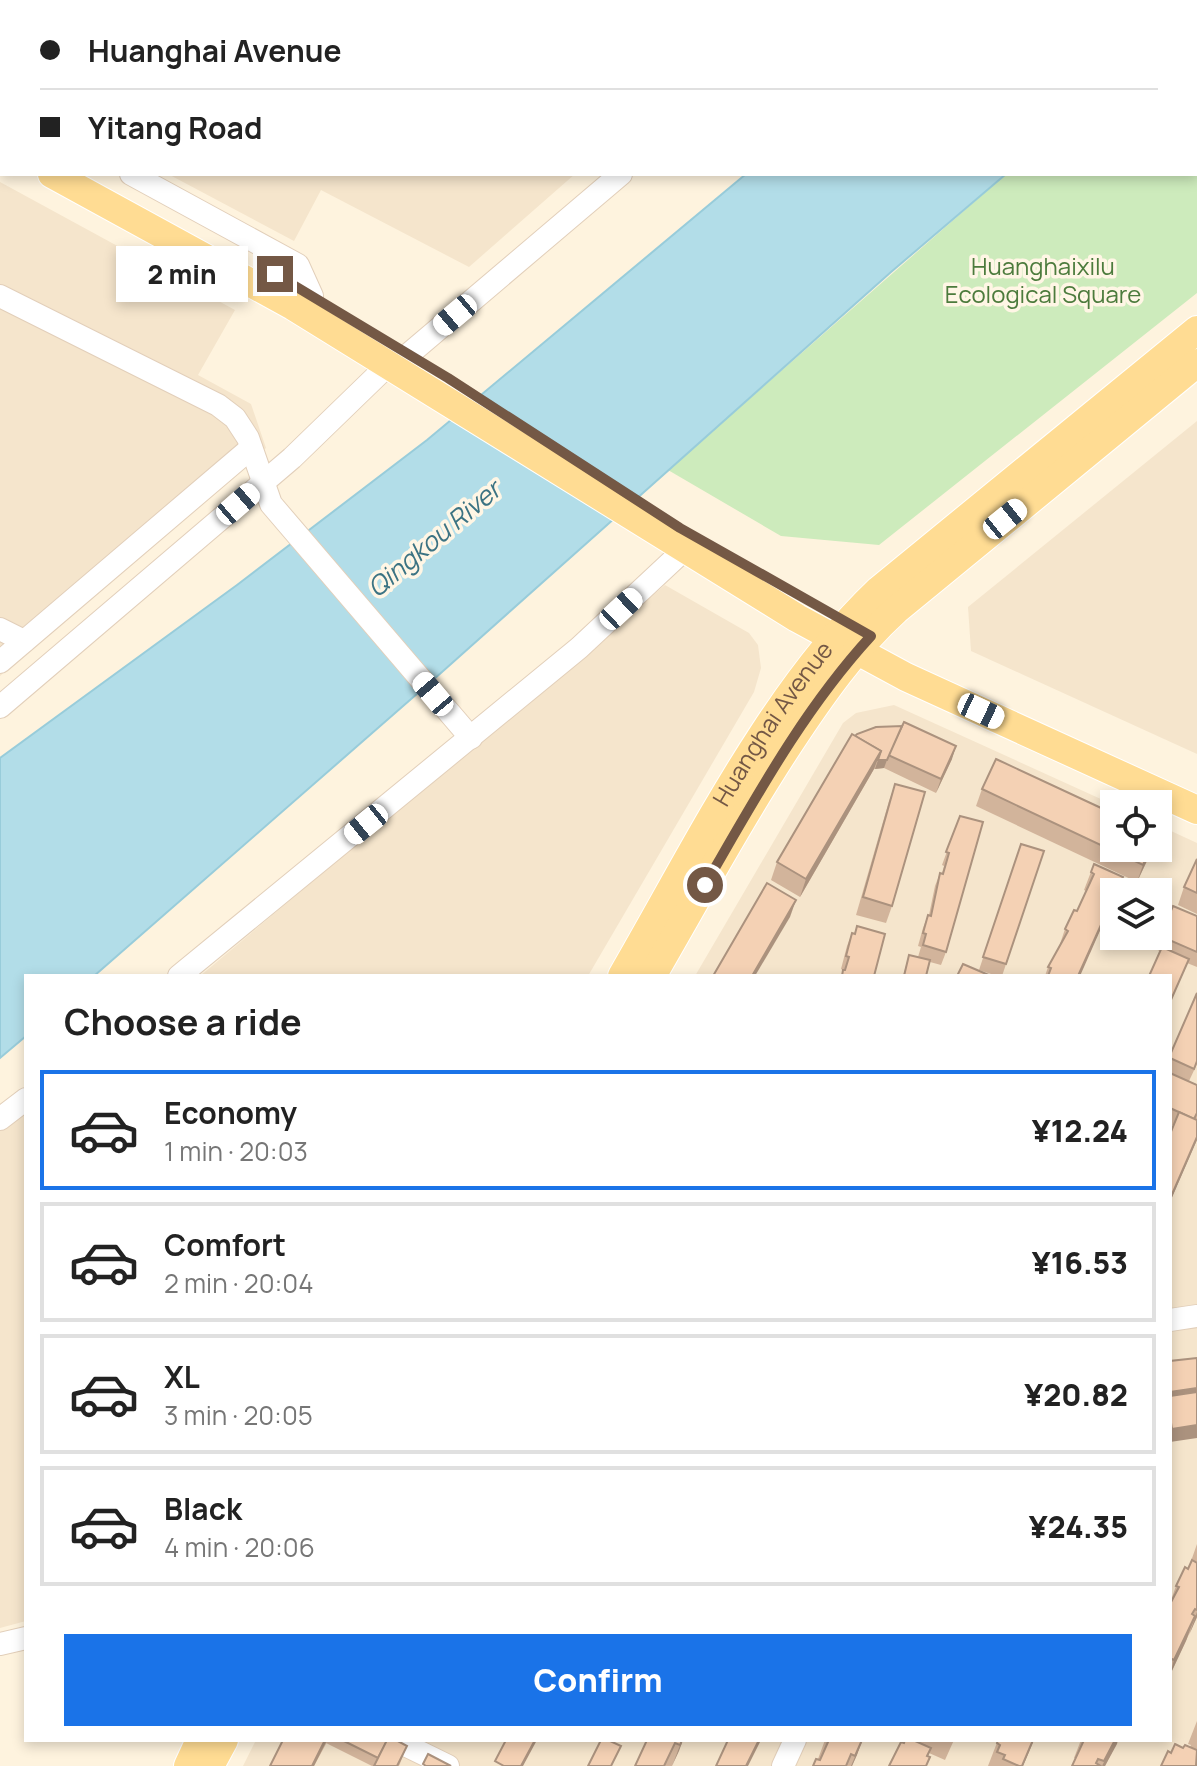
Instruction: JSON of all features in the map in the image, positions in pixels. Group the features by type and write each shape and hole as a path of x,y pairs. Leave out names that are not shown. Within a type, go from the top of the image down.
{"main road":[{"path":"56,176 409,366"},
{"path":"97,176 312,296 409,366 676,539 853,637 906,677 1197,810"},
{"name":"Huanghai Avenue","path":"653,974 879,590 1197,330"},
{"name":"Huanghai Avenue","path":"623,974 742,769 785,703 853,637 920,590 1197,363"},
{"path":"853,637 915,659 1197,789"},
{"path":"188,1766 199,1742"},
{"path":"210,1766 223,1742"}],"street":[{"path":"135,176 298,265 312,296"},
{"path":"0,707 266,494 616,176"},
{"path":"0,296 218,405 242,427 266,494 471,738"},
{"path":"0,662 251,448"},
{"path":"181,974 579,648 676,539"},
{"path":"0,629 24,641"},
{"path":"0,1119 24,1101"},
{"path":"1172,1320 1197,1316"},
{"path":"0,1644 24,1638"},
{"path":"183,1742 188,1766"},
{"path":"399,1742 448,1766"},
{"path":"783,1766 794,1742"}],"shaded area":[{"path":"172,176 573,176 469,267 321,190 294,241"},
{"path":"0,182 235,310 198,375 251,404 266,448 0,676"},
{"path":"1197,421 1197,754 971,651 968,607"},
{"path":"665,585 749,633 758,645 761,668 754,692 589,974 202,974"},
{"path":"894,705 1100,799 1100,862 1172,862 1172,831 1197,843 1197,1766 243,1766 255,1742 1172,1742 1172,974 696,974 843,723 856,713"},
{"path":"24,1112 24,1622 0,1628 0,1130"}],"green space":[{"name":"Huanghaixilu Ecological Square","path":"1004,176 1197,176 1197,293 879,545 781,536 668,470"}],"water":[{"name":"Qingkou River","path":"744,176 1004,176 96,974 24,974 24,1038 0,1058 0,758 237,585 427,440"}],"building":[{"path":"904,722 956,746 941,779 888,755"},
{"path":"902,726 887,760 878,760 881,751 855,736 876,727"},
{"path":"852,734 881,751 806,879 777,862"},
{"path":"996,759 1100,807 1100,845 982,789"},
{"path":"895,784 925,792 892,906 863,897"},
{"path":"960,816 983,822 946,952 923,945 926,934 923,933 928,915 931,916 940,873 943,874 949,853 946,852"},
{"path":"1021,844 1044,851 1006,964 983,957"},
{"path":"1197,859 1197,893 1184,887"},
{"path":"1094,864 1123,877 1100,878 1100,927 1079,974 1049,974 1051,968 1048,967 1068,931 1065,929 1094,874 1091,872"},
{"path":"767,883 796,900 753,974 714,974"},
{"path":"1173,906 1197,916 1197,952 1172,941"},
{"path":"857,926 885,934 875,974 842,974 849,957 846,956 852,933 855,934"},
{"path":"1161,950 1169,950 1189,959 1172,997 1172,974 1150,974"},
{"path":"909,955 930,960 926,974 904,974"},
{"path":"963,964 986,974 958,974"},
{"path":"1197,993 1197,1061 1194,1069 1172,1059 1172,1050"},
{"path":"1172,1074 1197,1085 1197,1113 1194,1119 1172,1109"},
{"path":"1179,1112 1197,1120 1197,1137 1172,1194 1172,1129"},
{"path":"1197,1358 1197,1388 1172,1392 1172,1361"},
{"path":"1197,1392 1197,1425 1172,1429 1172,1396"},
{"path":"1192,1560 1197,1563 1197,1610 1192,1614 1195,1616 1174,1660 1172,1600 1185,1567 1188,1569"},
{"path":"282,1742 324,1742 312,1766 270,1766"},
{"path":"346,1742 386,1742 378,1758"},
{"path":"386,1742 400,1742 407,1746 397,1766 374,1766"},
{"path":"505,1742 534,1742 521,1766 504,1766 495,1761"},
{"path":"600,1742 621,1746 611,1766 588,1766"},
{"path":"646,1742 681,1742 680,1745 675,1743 664,1766 635,1766"},
{"path":"727,1742 758,1742 746,1766 716,1766"},
{"path":"828,1742 861,1742 846,1766 813,1766 816,1759 820,1760"},
{"path":"901,1742 918,1742 931,1748 926,1766 889,1766"},
{"path":"1032,1742 1022,1766 1003,1759 1005,1755 997,1752 1000,1745 997,1743"},
{"path":"1083,1742 1114,1742 1104,1761 1098,1759 1096,1763 1101,1766 1072,1766"},
{"path":"1175,1744 1197,1750 1196,1766 1161,1766"},
{"path":"428,1754 451,1766 426,1766 423,1764"}],"route":[{"path":"275,274 448,378 680,528 871,636 806,718 764,782 705,885"}]}
